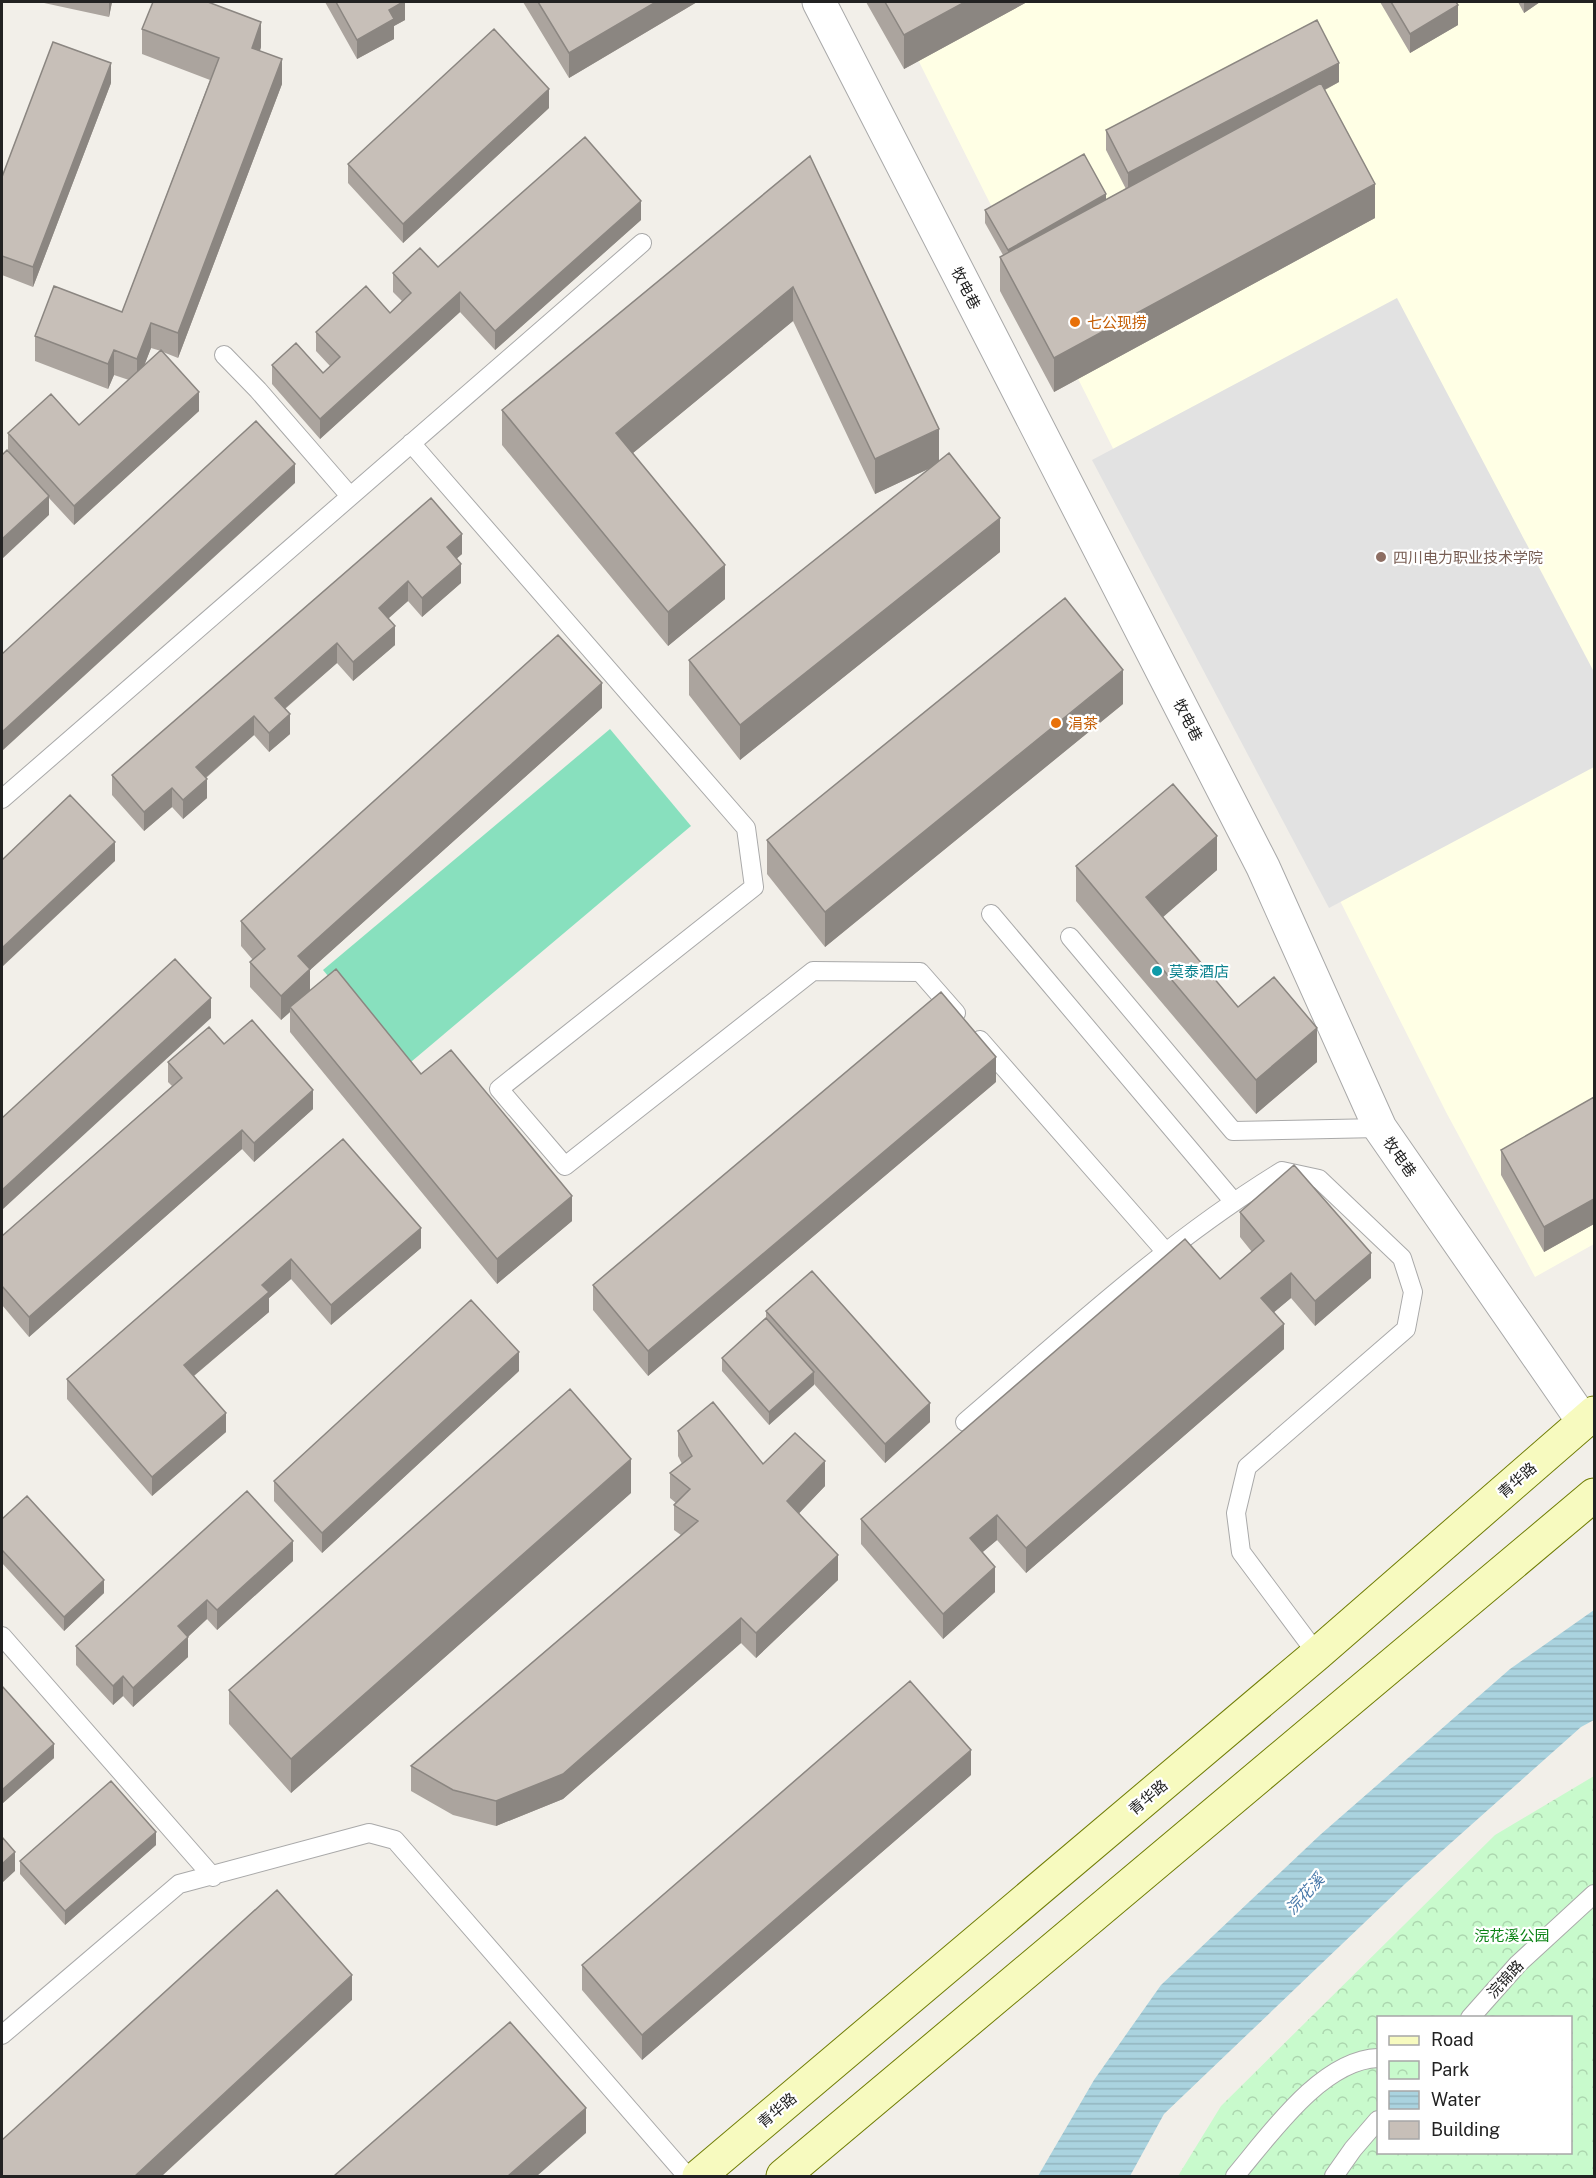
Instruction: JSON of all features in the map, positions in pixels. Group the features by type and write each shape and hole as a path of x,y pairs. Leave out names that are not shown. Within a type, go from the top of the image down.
{"main road":[{"name":"青华路","path":"699,2176 1317,1654 1589,1417"},
{"path":"783,2176 1594,1495"}],"street":[{"name":"牧电巷","path":"819,2 1263,867 1380,1128 1589,1417"}],"lane":[{"path":"2,799 642,243"},
{"path":"224,356 258,390 350,496"},
{"path":"411,443 746,828 754,886 499,1089 566,1166 813,971 920,972 1165,1251"},
{"path":"991,914 1234,1202"},
{"path":"1070,938 1233,1131 1380,1128"},
{"path":"965,1422 1165,1251 1234,1202 1282,1172 1319,1179 1402,1258 1413,1292 1406,1329 1247,1467 1236,1513 1241,1552 1317,1654"},
{"path":"2,1636 213,1877"},
{"path":"2,2035 179,1884 213,1877 369,1833 396,1840 687,2176"},
{"name":"浣锦路","path":"1472,2016 1518,1964 1594,1894"},
{"path":"1235,2176 1292,2108 1337,2070 1377,2058"},
{"path":"1334,2176 1377,2121"}],"shaded area":[{"name":"四川电力职业技术学院","path":"889,2 1594,2 1594,1244 1535,1277 1446,1112"},
{"path":"1397,298 1594,672 1594,767 1329,908 1092,460"}],"green space":[{"path":"610,729 691,826 405,1067 323,970"},
{"name":"浣花溪公园","path":"1594,1776 1594,2176 1178,2176 1221,2106 1495,1835"}],"water":[{"name":"浣花溪","path":"1594,1610 1594,1720 1581,1727 1406,1883 1164,2114 1130,2176 1038,2176 1094,2080 1161,1985 1320,1835 1510,1669"}],"building":[{"path":"153,2 208,2 261,22 252,48 282,59 178,333 151,323 137,359 114,350 108,364 35,336 54,286 122,312 219,58 142,29"},
{"path":"336,2 403,2 389,10 394,19 357,40"},
{"path":"538,2 656,2 569,53"},
{"path":"885,2 965,2 904,35"},
{"path":"1391,2 1456,2 1458,5 1410,34"},
{"path":"1317,20 1339,63 1128,173 1106,130"},
{"path":"494,29 549,89 403,224 348,164"},
{"path":"53,42 111,63 33,267 2,256 2,177"},
{"path":"1321,83 1375,184 1054,358 1000,257"},
{"path":"585,137 641,201 495,331 460,292 320,419 272,365 296,343 323,373 340,357 316,332 366,286 390,313 411,293 393,273 420,248 438,267"},
{"path":"1084,154 1106,194 1008,250 985,210"},
{"path":"810,156 939,429 875,459 793,287 616,433 725,565 668,612 502,410"},
{"path":"161,350 199,392 74,506 8,433 51,394 79,425"},
{"path":"256,421 295,464 2,732 2,654"},
{"path":"7,450 49,496 2,539 2,455"},
{"path":"949,453 1000,518 740,725 689,660"},
{"path":"431,498 462,534 447,547 461,564 422,598 408,581 379,608 395,626 353,662 337,643 275,698 290,714 269,733 254,716 196,767 207,779 183,800 172,788 144,812 112,775"},
{"path":"1065,598 1123,670 825,912 767,840"},
{"path":"558,635 602,683 298,956 310,969 281,996 250,962 265,949 241,921"},
{"path":"1173,784 1217,836 1146,897 1238,1007 1274,977 1317,1028 1256,1080 1076,866"},
{"path":"70,795 115,842 2,948 2,860"},
{"path":"175,959 211,998 2,1190 2,1118"},
{"path":"336,969 421,1074 451,1050 572,1196 497,1259 290,1007"},
{"path":"941,992 996,1057 648,1351 593,1285"},
{"path":"252,1020 313,1090 254,1143 242,1130 29,1317 2,1286 2,1236 182,1078 168,1062 209,1027 224,1044"},
{"path":"1594,1097 1594,1199 1544,1227 1501,1150"},
{"path":"343,1139 421,1228 331,1305 291,1259 262,1285 269,1292 184,1365 226,1413 152,1477 67,1379"},
{"path":"1294,1165 1371,1253 1315,1301 1291,1273 1261,1298 1284,1324 1026,1548 997,1515 970,1538 995,1567 943,1614 861,1519 1185,1239 1220,1279 1264,1241 1240,1212"},
{"path":"812,1271 930,1403 885,1444 766,1311"},
{"path":"471,1300 519,1352 322,1533 274,1481"},
{"path":"766,1318 814,1372 769,1412 722,1358"},
{"path":"570,1389 631,1459 291,1759 229,1690"},
{"path":"713,1402 763,1464 795,1433 825,1461 787,1501 838,1555 756,1633 741,1618 563,1774 496,1801 453,1790 411,1766 698,1521 674,1505 690,1489 670,1473 692,1456 678,1431"},
{"path":"247,1491 293,1541 217,1610 207,1600 178,1626 188,1637 133,1688 123,1676 113,1686 76,1646"},
{"path":"27,1496 104,1580 64,1617 2,1550 2,1519"},
{"path":"910,1681 971,1750 642,2035 582,1965"},
{"path":"2,1686 54,1744 3,1789 2,1788"},
{"path":"111,1781 156,1832 65,1911 20,1861"},
{"path":"2,1837 15,1852 2,1864"},
{"path":"277,1890 352,1975 135,2176 2,2176 2,2140"},
{"path":"510,2022 586,2108 508,2176 334,2176"}],"place":[{"name":"七公现捞","path":"1075,322"},
{"name":"四川电力职业技术学院","path":"1381,557"},
{"name":"涓茶","path":"1056,723"},
{"name":"莫泰酒店","path":"1157,971"}]}
